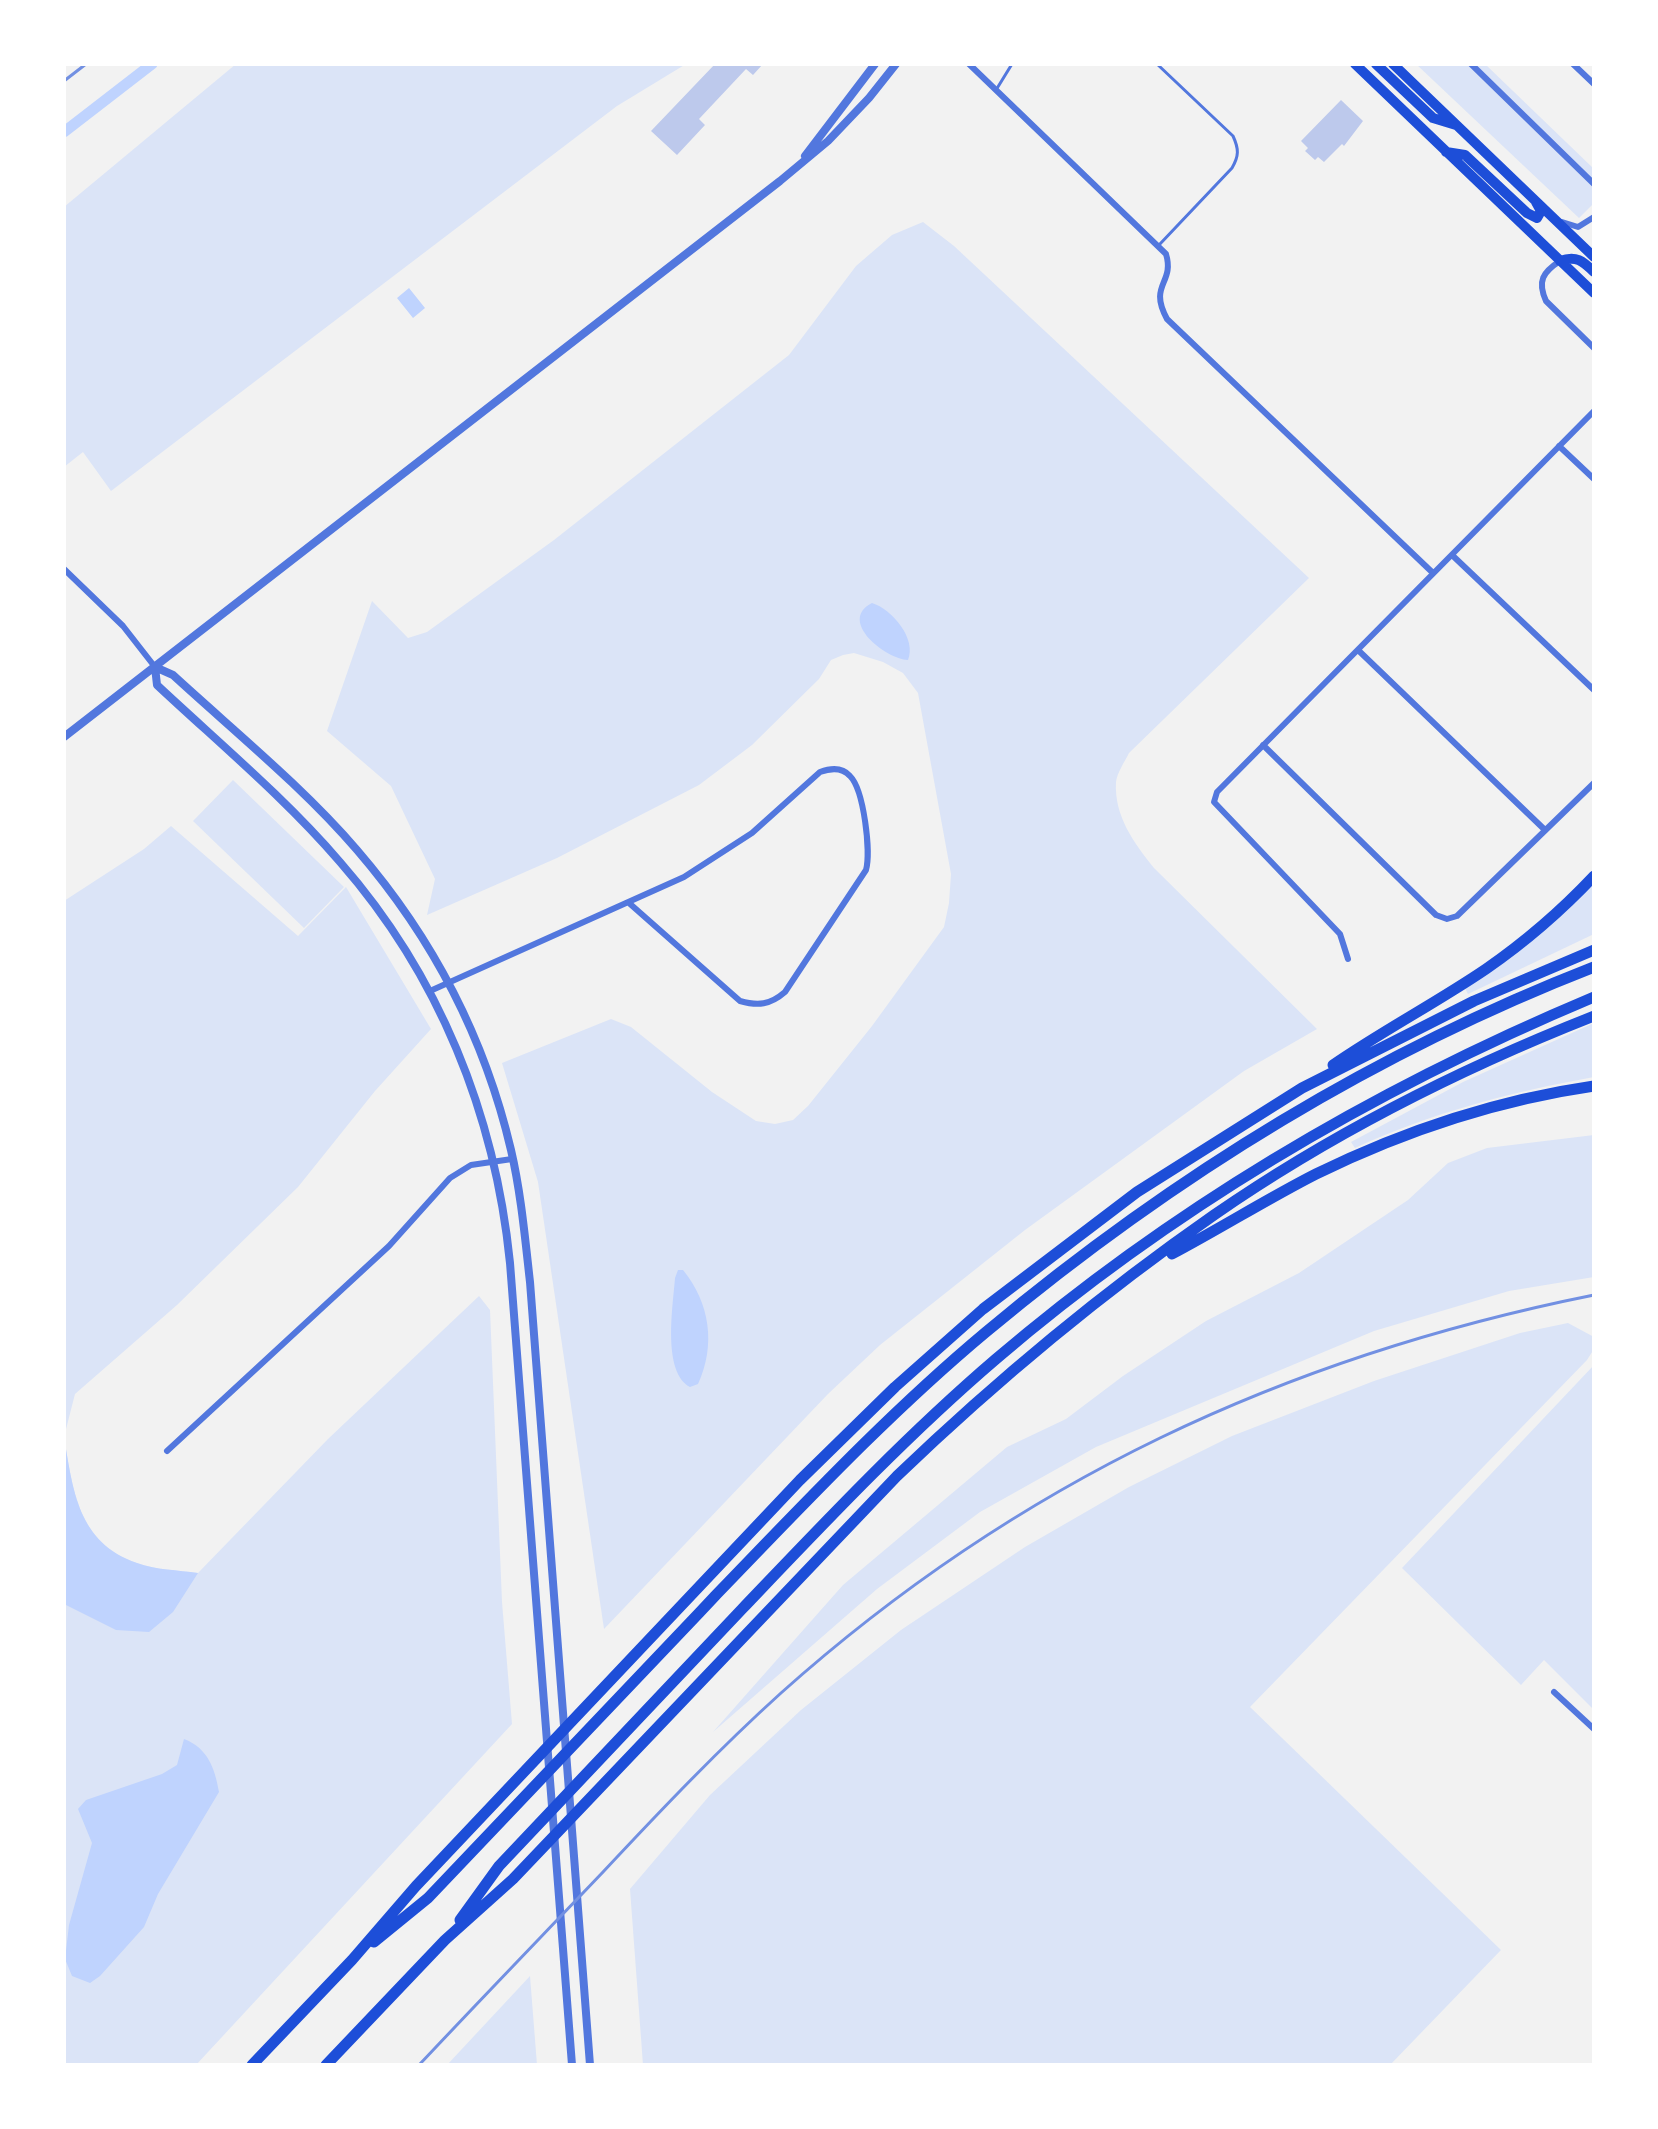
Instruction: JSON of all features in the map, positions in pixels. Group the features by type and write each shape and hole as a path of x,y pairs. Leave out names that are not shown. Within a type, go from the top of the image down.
{"highway":[{"path":"252,2065 352,1960 416,1886 800,1480 895,1387 983,1309 1085,1230 1180,1163 1500,959 1547,921 1594,876"},
{"path":"1302,1088 1474,1001 1594,950"},
{"path":"352,1960 428,1898 868,1438 953,1360 1045,1284 1202,1171 1301,1109 1438,1037 1594,967"},
{"path":"445,1940 499,1866 829,1518 909,1437 1027,1334 1169,1226 1297,1144 1468,1052 1594,997"},
{"path":"326,2065 445,1940 513,1879 897,1476 1037,1350 1214,1215 1374,1119 1513,1050 1594,1016"},
{"path":"1143,1269 1314,1175 1413,1132 1486,1108 1594,1086"}],"main road":[{"path":"1355,64 1594,293"},
{"path":"1376,64 1433,118 1458,125"},
{"path":"1393,64 1594,257"},
{"path":"1446,152 1465,155 1527,213 1537,218 1541,211 1534,199"},
{"path":"1560,261 1577,259 1594,272"}],"street":[{"path":"799,164 875,64"},
{"path":"64,737 828,141 896,64"},
{"path":"969,64 1166,254 1169,265 1159,294 1160,306 1167,319 1433,573"},
{"path":"1471,64 1594,184"},
{"path":"1573,64 1594,84"},
{"path":"1552,217 1578,227 1594,217"},
{"path":"1560,261 1541,279 1542,294 1594,348"},
{"path":"1348,959 1340,934 1214,802 1217,792 1594,411"},
{"path":"1559,446 1594,479"},
{"path":"1452,555 1594,690"},
{"path":"64,569 123,626 155,667 173,675 328,819 382,881 429,948 449,983 483,1060 500,1109 512,1159 530,1282 590,2065"},
{"path":"1358,650 1545,830"},
{"path":"155,667 157,685 312,831 366,893 398,938 430,991 467,1072 494,1161 510,1263 572,2065"},
{"path":"1263,745 1436,915 1447,919 1457,916 1594,783"},
{"path":"254,776 267,762"},
{"path":"430,991 684,877 773,817 820,772 831,768 843,770 852,777 857,787 869,849 866,870 785,992 777,999 755,1006 740,1001 629,903"},
{"path":"167,1451 389,1246 450,1178 471,1165 512,1159"},
{"path":"1554,1692 1594,1729"}],"lane":[{"path":"996,90 1012,64"},
{"path":"1157,64 1233,136 1238,147 1238,158 1232,168 1159,245"}],"shaded area":[{"path":"236,64 686,64 617,106 111,491 83,452 64,467 64,207"},
{"path":"1416,64 1485,64 1594,169 1594,203 1579,218"},
{"path":"923,222 954,246 1309,578 1129,753 1119,771 1116,794 1122,818 1154,868 1317,1029 1244,1071 1025,1230 880,1345 828,1394 604,1629 538,1182 502,1063 611,1019 631,1027 712,1092 756,1121 775,1124 793,1120 808,1106 872,1026 944,927 951,874 918,693 903,673 883,662 854,653 831,660 819,679 752,745 699,785 557,858 427,915 435,879 391,786 327,731 372,601 408,638 427,632 554,540 789,355 856,266 892,235"},
{"path":"233,780 344,887 304,928 193,821"},
{"path":"171,826 298,936 346,887 431,1029 375,1091 298,1187 177,1305 75,1394 64,1437 64,901 144,849"},
{"path":"1594,881 1594,934 1468,994 1465,988"},
{"path":"1594,1023 1594,1077 1472,1105 1413,1124 1355,1148 1351,1142 1463,1082"},
{"path":"1594,1135 1594,1277 1509,1291 1374,1331 1096,1447 980,1512 877,1589 713,1732 843,1585 1007,1447 1066,1419 1123,1376 1206,1321 1299,1273 1408,1200 1448,1163 1487,1148"},
{"path":"479,1296 490,1310 502,1602 512,1724 196,2065 64,2065 64,1437 75,1495 90,1528 102,1542 117,1554 144,1565 198,1573 328,1439"},
{"path":"1568,1323 1594,1337 1594,1349 1587,1360 1250,1707 1501,1950 1390,2065 643,2065 630,1889 710,1795 801,1710 901,1630 1025,1547 1129,1487 1232,1436 1374,1381 1520,1333"},
{"path":"1594,1365 1594,1710 1544,1660 1521,1685 1402,1568"},
{"path":"530,1976 537,2065 447,2065"}],"water":[{"path":"409,288 425,308 413,318 397,298"},
{"path":"872,603 887,611 901,626 909,643 908,660 888,653 862,629 860,619 863,611"},
{"path":"678,1270 683,1270 699,1296 707,1325 704,1369 698,1384 690,1387 681,1379 672,1353 673,1305"},
{"path":"64,1437 75,1495 90,1528 102,1542 117,1554 144,1565 198,1573 173,1612 149,1632 116,1630 64,1604"},
{"path":"184,1739 199,1748 209,1760 219,1792 158,1894 144,1927 90,1983 72,1976 65,1959 69,1925 92,1843 78,1809 86,1800 162,1774 177,1765"}],"building":[{"path":"715,64 763,64 753,75 746,69 699,119 705,125 677,155 651,131"},
{"path":"1341,100 1363,121 1344,146 1342,144 1324,162 1318,157 1315,160 1305,151 1308,148 1301,141"}],"waterway":[{"path":"64,132 152,64"}],"railway":[{"path":"64,81 86,64"},
{"path":"419,2065 668,1803 758,1714 871,1618 965,1550 1061,1490 1160,1438 1263,1392 1370,1354 1480,1321 1594,1295"}]}
